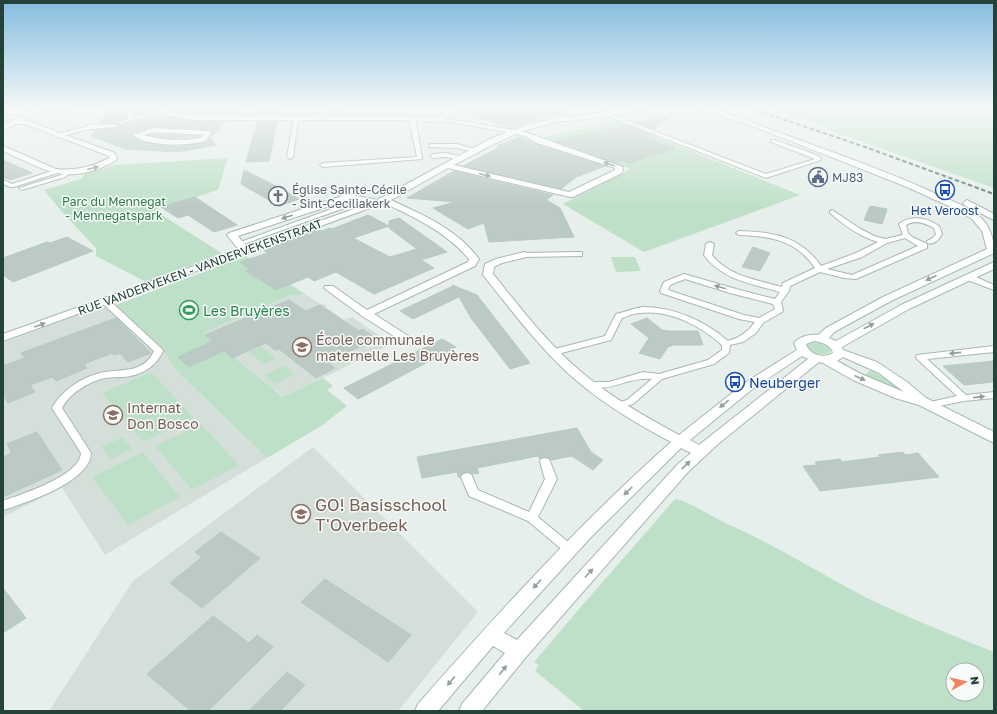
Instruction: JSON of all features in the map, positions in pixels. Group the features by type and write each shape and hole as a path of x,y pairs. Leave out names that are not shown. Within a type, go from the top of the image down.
{"street":[{"path":"3,148 58,171 68,172 89,170 100,166 114,157 74,141"},
{"path":"158,142 184,143 195,141"},
{"name":"RUE VANDERVEKEN - VANDERVEKENSTRAAT","path":"3,338 105,301 242,248 382,202 491,141"},
{"path":"447,166 564,194 570,194 619,171 619,168 544,141"},
{"path":"796,141 938,197 975,217 986,230 993,250 949,269 887,299 830,330 821,339"},
{"path":"811,141 955,197 994,217"},
{"path":"242,248 232,235 348,197 382,202 426,219 443,230 468,250 474,259 472,264 366,314"},
{"path":"524,255 499,261 489,266 488,274 554,352 587,384 617,406 700,452"},
{"path":"837,349 905,307 994,265"},
{"path":"949,269 968,277"},
{"path":"329,288 366,314 412,343"},
{"path":"926,404 907,386 874,366 837,349 821,339 814,338 803,340 800,343 815,356 858,377 900,395 926,404 994,438"},
{"path":"425,711 490,635 569,549 662,456 731,399 786,361 815,356 836,357 837,349"},
{"path":"469,711 519,651 683,468 700,452 815,356"},
{"path":"490,635 519,651"}],"lane":[{"path":"290,157 292,141"},
{"path":"322,165 420,158 417,141"},
{"path":"677,141 766,176 818,160 818,158 812,155 774,141"},
{"path":"431,146 457,146 476,150"},
{"path":"433,156 446,155 461,158"},
{"path":"3,182 12,186 58,171"},
{"path":"22,188 63,176 68,172"},
{"path":"832,212 847,224 865,234 885,241"},
{"path":"739,233 766,235 794,244 804,250 819,269 842,277 853,277 924,246 908,239 906,236 903,231 902,224 908,220 930,223 937,227 939,234 936,239 929,242"},
{"path":"726,344 740,340 753,331 760,321 778,310 777,302 786,285 819,269 859,255 885,241 906,236"},
{"path":"710,244 708,255 712,262 722,269 735,275 784,291"},
{"path":"524,255 579,254"},
{"path":"760,321 742,317 664,291 667,284 684,276 757,298 777,302"},
{"path":"968,277 994,288"},
{"path":"3,506 61,481 73,474 85,461 86,453 56,408 64,396 72,390 105,375 131,373 148,365 157,356 159,351 105,301"},
{"path":"554,352 608,338 619,316 645,310 683,317 706,328 726,344"},
{"path":"587,384 606,386 644,375 659,377 711,362 726,351 726,344"},
{"path":"964,398 920,357 994,349"},
{"path":"617,406 630,402 659,377"},
{"path":"926,404 994,395"},
{"path":"532,518 551,479 545,462"},
{"path":"467,477 473,492 532,518 569,549"}],"shaded area":[{"name":"École communale maternelle Les Bruyères","path":"305,294 322,305 324,304 327,306 325,307 344,320 352,317 392,344 284,397 234,357 232,358 203,333 289,296"},
{"name":"Internat Don Bosco","path":"100,306 107,308 116,318 127,315 158,344 178,372 267,458 105,555 62,488 3,517 3,343"},
{"name":"GO! Basisschool T'Overbeek","path":"313,447 478,612 398,711 49,711 133,581"}],"green space":[{"path":"554,141 667,141 800,195 644,252 563,204 631,169"},
{"path":"861,141 994,141 994,188"},
{"name":"Parc du Mennegat - Mennegatspark","path":"228,158 218,190 154,210 223,254 146,282 96,256 96,248 63,213 44,190 81,179 85,174 116,165"},
{"path":"246,256 305,294 289,296 203,333 232,358 234,357 283,397 323,378 333,386 327,390 347,406 321,426 267,458 178,372 158,344 116,305"},
{"path":"611,257 635,257 641,271 616,272"},
{"path":"814,342 822,343 830,348 830,352 822,355 810,351 807,345"},
{"path":"261,346 276,359 263,364 249,352"},
{"path":"284,366 295,374 275,384 264,375"},
{"path":"871,370 903,389 904,391 863,376"},
{"path":"151,372 194,418 143,442 102,393"},
{"path":"201,424 239,465 192,490 155,446"},
{"path":"123,437 132,449 111,459 101,447"},
{"path":"143,452 180,497 128,525 92,477"},
{"path":"675,499 694,506 751,535 863,596 994,652 994,711 584,711 535,671 539,665 534,662"}],"building":[{"path":"105,141 144,141 157,145 179,146 213,141 216,145 178,152 125,149"},
{"path":"252,141 273,141 269,161 246,162"},
{"path":"508,141 530,141 605,166 576,177 561,189 463,166 500,147 497,146"},
{"path":"555,141 655,141 675,149 629,163 622,160 615,163"},
{"path":"3,160 32,173 10,180 3,177"},
{"path":"244,170 299,199 279,206 241,184"},
{"path":"454,171 553,195 546,200 560,208 574,237 489,242 484,223 468,229 433,208 455,202 407,198"},
{"path":"195,197 237,225 214,232 188,215 178,218 161,207"},
{"path":"870,206 887,209 882,224 864,220"},
{"path":"368,215 389,226 389,221 399,218 447,252 421,260 434,268 374,294 336,272 314,281 308,277 276,290 246,271 249,269 240,262 268,253 263,250 319,229 322,231 330,228 332,229","holes":["389,226 389,228 417,249 390,257 353,238"]},
{"path":"67,237 93,251 13,282 3,275 3,258 47,242 50,243"},
{"path":"753,247 770,253 760,271 742,267"},
{"path":"452,285 477,295 530,363 510,369 471,318 459,297 413,319 400,311 453,286"},
{"name":"École communale maternelle Les Bruyères","path":"289,300 306,311 320,305 359,331 363,329 376,339 328,362 335,368 316,378 279,349 275,350 266,343 232,358 224,351 189,367 178,357 213,341 205,335"},
{"path":"116,318 151,353 128,362 120,353 114,355 112,353 84,364 87,368 56,381 52,377 30,385 35,392 8,403 3,394 3,366 25,358 21,353"},
{"path":"647,318 662,330 698,331 703,345 674,345 668,347 660,359 639,353 649,338 631,324"},
{"path":"442,339 456,347 358,399 344,388"},
{"path":"994,361 994,382 964,385 943,366"},
{"path":"577,428 591,452 603,460 593,470 572,456 551,460 545,457 540,459 538,456 477,468 479,473 462,473 460,477 458,477 457,472 422,478 417,457"},
{"path":"37,432 62,470 3,497 3,457 12,453 7,444"},
{"path":"903,452 905,455 918,453 939,477 820,491 803,466 817,465 815,462 840,459 842,462 880,457 878,455"},
{"path":"221,532 260,558 202,608 170,583 202,557 195,552"},
{"path":"325,579 411,635 388,662 301,602"},
{"path":"3,588 26,618 3,633"},
{"path":"213,616 249,643 257,635 273,647 208,711 191,711 147,674"},
{"path":"287,672 305,685 280,711 249,711"}],"railway":[{"path":"848,141 994,194"}],"place":[{"name":"MJ83","path":"818,177"},
{"name":"Het Veroost","path":"945,190"},
{"name":"Église Sainte-Cécile - Sint-Ceciliakerk","path":"278,196"},
{"name":"Les Bruyères","path":"189,310"},
{"name":"École communale maternelle Les Bruyères","path":"302,347"},
{"name":"Neuberger","path":"735,382"},
{"name":"Internat Don Bosco","path":"113,415"},
{"name":"GO! Basisschool T'Overbeek","path":"301,514"}]}
